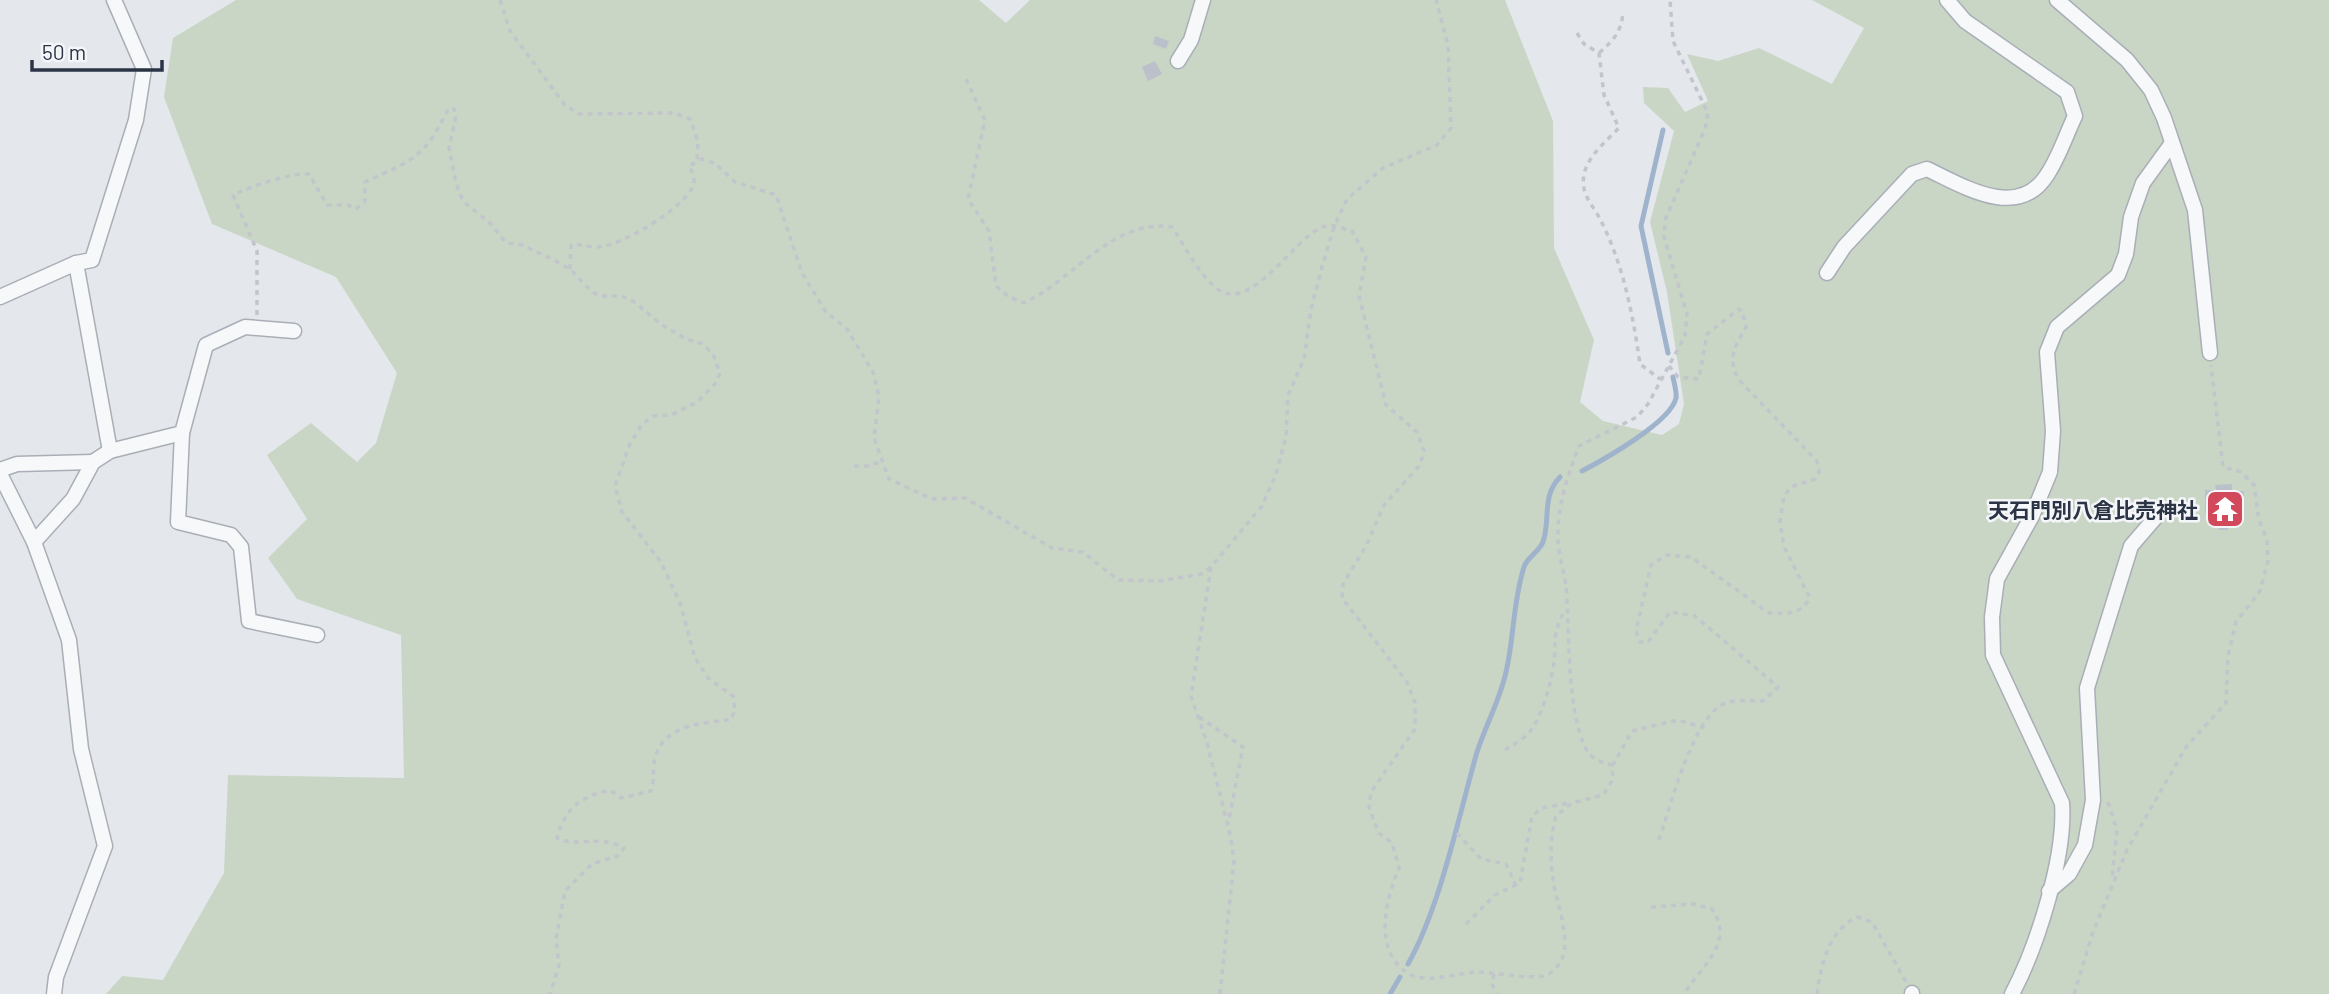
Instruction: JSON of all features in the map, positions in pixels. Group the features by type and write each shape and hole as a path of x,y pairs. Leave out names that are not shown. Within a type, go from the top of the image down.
{"street":[{"path":"0,297 76,264 92,260 136,120 144,69 114,0"},
{"path":"1178,61 1191,40 1203,0"},
{"path":"1827,273 1844,247 1912,174 1927,169 1974,191 2005,200 2022,197 2047,176 2075,116 2067,92 1965,21 1947,0"},
{"path":"2057,0 2127,60 2151,90 2195,209 2210,353"},
{"path":"2012,994 2021,977 2049,891 2064,830 2062,803 1993,655 1992,617 1997,579 2032,516 2050,472 2053,431 2047,352 2057,327 2118,275 2126,254 2131,217 2143,183 2172,143"},
{"path":"76,264 110,451"},
{"path":"294,331 245,327 206,345 182,433 178,522 231,535 242,547 249,621 317,635"},
{"path":"34,542 73,499 93,462 110,451 182,433"},
{"path":"54,994 56,977 105,846 81,749 69,640 34,542 0,472 17,464 93,462"},
{"path":"2049,891 2069,874 2085,845 2093,800 2087,688 2131,546 2156,517"}],"path":[{"path":"500,0 510,31 565,105 579,114 674,113 690,119 698,142 697,161"},
{"path":"570,270 571,245 597,248 627,240 677,205 693,188 695,180 689,166 702,159 716,164 734,182 776,195 802,273 826,312 847,329 873,372 879,396 874,438 890,479 932,499 965,498 1052,548 1083,552 1118,580 1159,581 1201,574 1211,567 1262,506 1276,474 1286,436 1288,395 1304,359 1311,309 1334,227 1347,199 1382,168 1437,145 1451,128 1448,45 1436,0"},
{"path":"1612,765 1600,762 1587,752 1580,732 1566,589 1558,540 1563,488 1579,446 1637,417 1648,404 1685,336 1687,314 1664,237 1665,220 1705,129 1708,114 1673,41 1670,0"},
{"path":"1599,53 1614,40 1622,23 1623,11"},
{"path":"1577,33 1584,44 1599,53"},
{"path":"1599,53 1604,95 1619,128 1592,158 1584,176 1586,198 1600,219 1621,275 1640,364 1660,379"},
{"path":"966,79 985,120 968,199 989,231 996,286 1009,297 1024,303 1038,296 1099,250 1142,226 1154,224 1171,227 1217,289 1233,293 1255,287 1313,231 1328,225 1352,231 1366,257 1359,296 1386,405 1418,432 1424,451 1420,465 1384,505 1367,546 1343,584 1342,598 1407,682 1415,703 1415,729 1371,792 1369,808 1379,833 1392,842 1399,869 1392,885 1384,923 1391,954 1406,972 1421,978 1493,974 1543,976 1556,969 1564,957 1550,852 1556,816 1572,803"},
{"path":"256,328 259,291 257,251 233,195 252,186 309,174 327,205 348,205 356,209 365,201 365,182 425,150 437,135 449,108 454,109 456,116 451,130 452,170 463,201 491,224 506,243 522,245 570,270 592,292 601,296 622,296 680,335 703,344 713,354 717,363 720,373 717,382 697,402 671,415 654,416 642,424 629,446 615,486 622,512 661,562 680,603 695,658 708,678 733,696 735,711 730,720 674,731 662,740 654,759 651,792 621,798 610,790 589,795 572,806 562,820 556,838 567,843 597,839 624,848 618,856 592,863 565,891 556,939 559,965 550,994"},
{"path":"1659,840 1689,750 1718,707 1730,701 1763,701 1778,687 1695,616 1670,612 1648,642 1640,642 1636,631 1651,565 1667,555 1691,557 1769,613 1782,616 1794,614 1810,598 1780,537 1784,496 1791,487 1815,479 1819,472 1816,461 1744,386 1732,367 1731,354 1746,327 1742,311 1739,309 1707,334 1699,379 1678,377 1669,366"},
{"path":"2074,994 2112,883 2186,747 2226,703 2228,656 2235,622 2260,591 2268,561 2267,540 2259,520 2254,485 2241,472 2223,467 2210,353"},
{"path":"854,466 869,466 882,461"},
{"path":"1211,567 1191,696 1199,716 1228,827 1234,861 1220,994"},
{"path":"1505,750 1527,734 1540,713 1553,670 1556,626 1566,608"},
{"path":"1199,716 1243,747 1228,827"},
{"path":"1466,924 1495,895 1520,883 1532,816 1542,808 1603,795 1612,781 1612,765 1632,731 1678,720 1704,728"},
{"path":"2092,780 2107,799 2117,830 2112,883"},
{"path":"1457,833 1481,859 1506,864 1516,886"},
{"path":"1651,907 1694,904 1712,909 1719,920 1722,936 1716,949 1684,994"},
{"path":"1817,994 1829,945 1845,922 1857,917 1872,922 1912,994"},
{"path":"1493,974 1492,983 1496,994"}],"green space":[{"path":"236,0 979,0 1006,23 1030,0 1505,0 1553,121 1554,248 1594,340 1580,402 1603,421 1662,435 1679,424 1684,404 1667,292 1650,222 1674,131 1644,103 1643,87 1668,88 1685,112 1708,101 1687,54 1718,61 1759,48 1832,84 1864,28 1812,0 2329,0 2329,994 106,994 122,976 163,980 224,873 228,775 404,778 401,635 297,599 268,558 307,519 267,455 311,423 357,462 376,443 397,373 336,277 212,224 164,97 173,38"}],"building":[{"path":"1155,36 1169,41 1166,49 1153,44"},
{"path":"1155,61 1162,74 1148,81 1142,67"},
{"path":"2232,484 2232,491 2244,491 2244,515 2234,515 2234,526 2228,526 2228,530 2219,530 2218,525 2212,525 2211,513 2205,513 2205,490 2216,490 2215,485"}],"waterway":[{"path":"1663,130 1641,226 1668,353"},
{"path":"1582,471 1635,439 1662,418 1676,398 1673,377"},
{"path":"1408,964 1430,916 1477,752 1503,682 1524,567 1543,542 1550,492 1560,477"},
{"path":"1390,994 1400,977"}],"place":[{"name":"天石門別八倉比売神社","path":"2225,509"}]}
